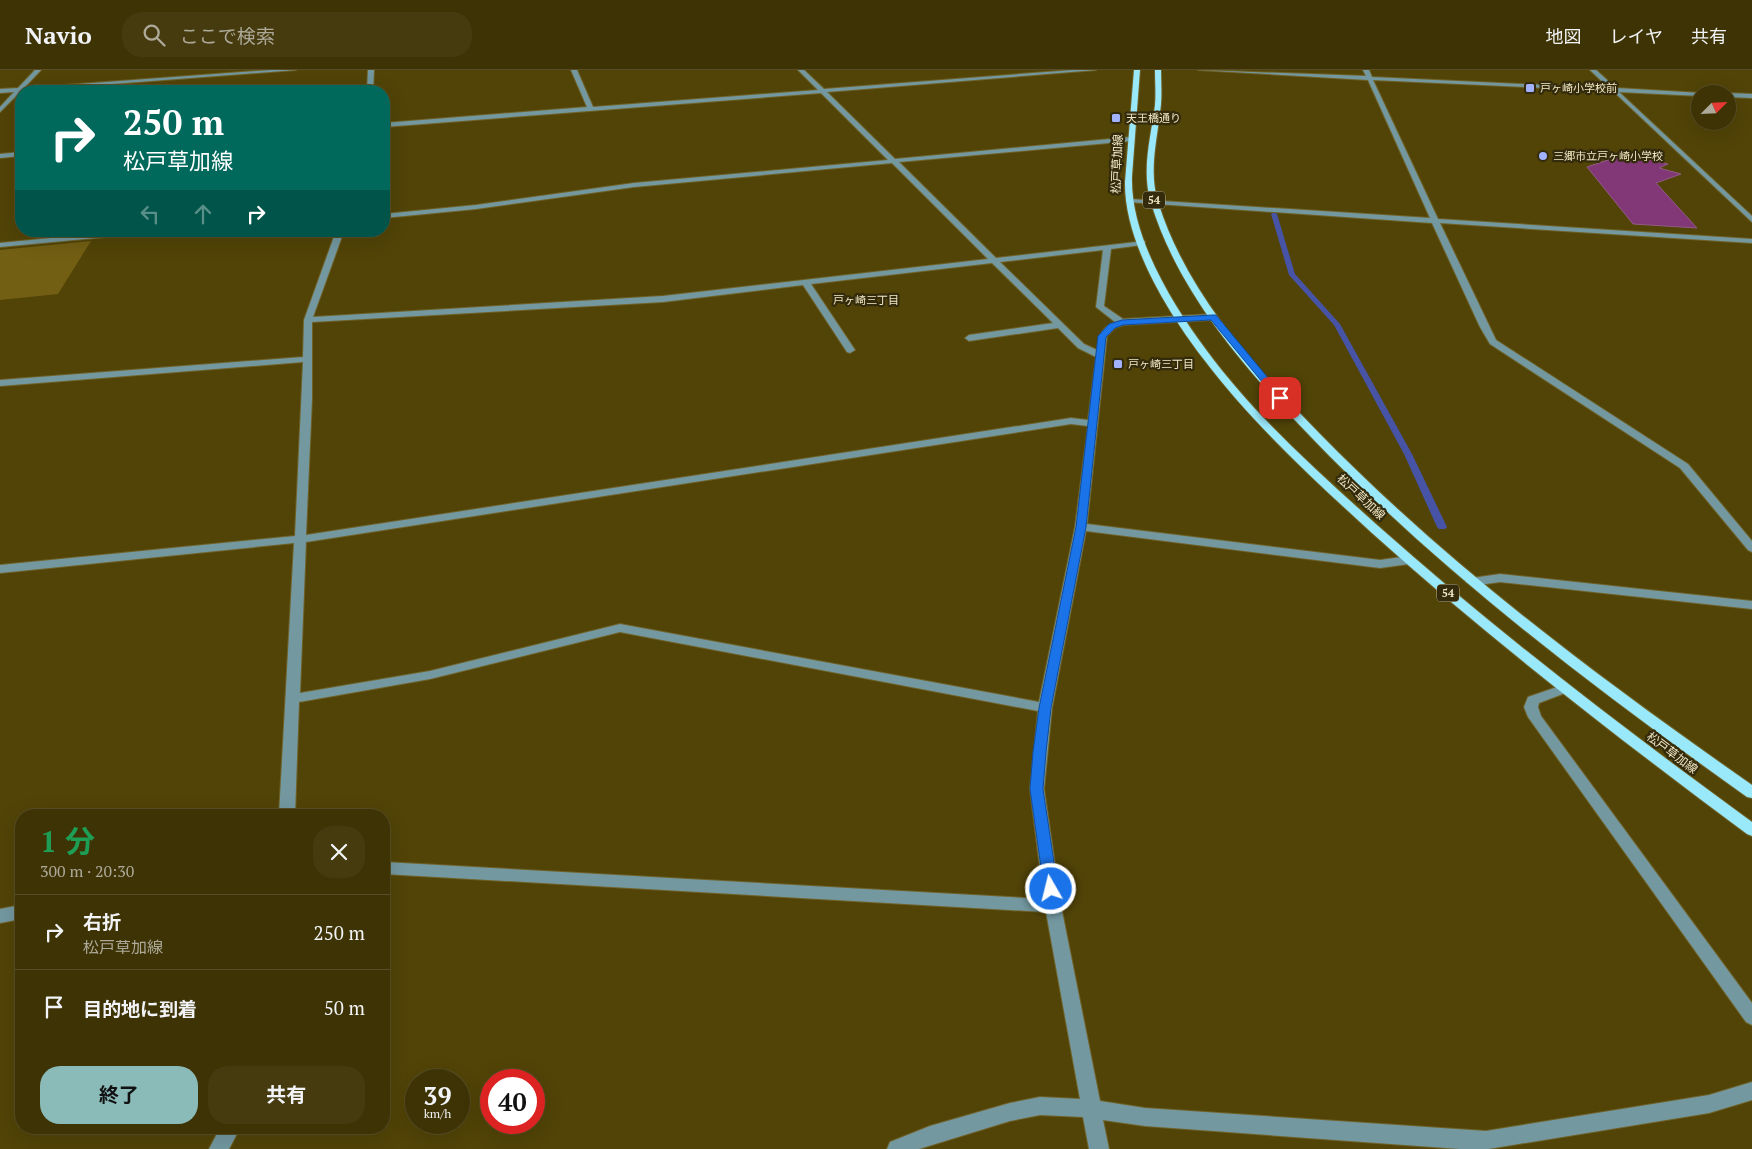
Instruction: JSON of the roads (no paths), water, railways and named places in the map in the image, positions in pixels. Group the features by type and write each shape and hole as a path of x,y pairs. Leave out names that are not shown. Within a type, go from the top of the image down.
{"main road":[{"name":"松戸草加線","path":"1137,70 1131,139 1130,201 1142,243 1156,279 1179,318 1211,361 1247,403 1313,471 1409,560 1563,689 1752,830"},
{"name":"松戸草加線","path":"1158,70 1158,106 1150,160 1150,175 1155,203 1191,285 1213,317 1274,391 1330,452 1390,510 1472,582 1567,657 1752,793"}],"street":[{"path":"24,85 38,70"},
{"path":"88,85 293,70"},
{"path":"370,85 371,70"},
{"path":"574,70 591,109"},
{"path":"801,70 1059,326 1081,346 1100,355"},
{"path":"390,125 1093,70"},
{"path":"1202,70 1368,74 1691,94"},
{"path":"1593,70 1752,220"},
{"path":"1368,74 1437,220 1484,327 1493,342 1684,466 1752,548"},
{"path":"0,91 15,90"},
{"path":"0,110 15,94"},
{"path":"1736,95 1752,96"},
{"path":"390,215 476,207 626,186 1131,139"},
{"path":"0,156 15,155"},
{"path":"1130,201 1752,241"},
{"path":"0,245 85,237"},
{"path":"287,809 308,359 308,320 338,237"},
{"path":"308,320 663,299 1142,243"},
{"path":"1107,247 1100,307 1122,322"},
{"path":"805,282 850,350"},
{"path":"1099,1149 1054,906 1036,789 1045,708 1081,527 1102,336 1112,326 1122,322 1213,317"},
{"path":"969,338 1059,326"},
{"path":"0,383 308,359"},
{"path":"0,569 300,539 1071,421 1092,423"},
{"path":"1081,527 1380,564 1409,560"},
{"path":"1472,582 1500,578 1752,605"},
{"path":"293,698 430,675 620,628 1045,708"},
{"path":"1563,689 1533,700 1531,707 1535,717 1752,1017"},
{"path":"390,868 1054,906"},
{"path":"0,916 15,913"},
{"path":"897,1149 930,1135 1010,1112 1040,1106 1091,1109 1173,1119 1486,1140 1709,1104 1752,1091"},
{"path":"219,1149 227,1134"}],"waterway":[{"path":"1274,214 1292,275 1337,324 1408,454 1442,527"}],"place":[{"name":"戸ヶ崎小学校前","path":"1530,88"},
{"name":"天王橋通り","path":"1116,118"},
{"name":"三郷市立戸ヶ崎小学校","path":"1543,156"},
{"name":"戸ヶ崎三丁目","path":"1118,364"}],"district":[{"name":"戸ヶ崎三丁目","path":"866,300"}]}
